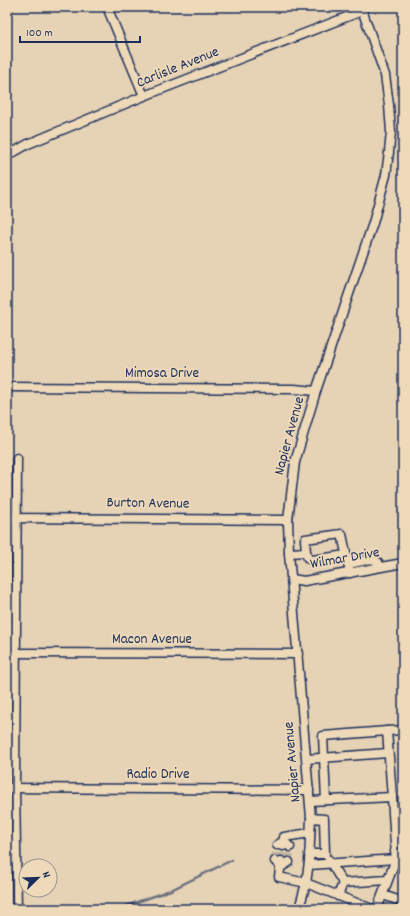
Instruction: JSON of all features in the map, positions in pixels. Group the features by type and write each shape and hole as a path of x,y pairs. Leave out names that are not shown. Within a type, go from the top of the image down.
{"street":[{"path":"107,7 144,96"},
{"name":"Carlisle Avenue","path":"7,156 28,144 361,9"},
{"name":"Napier Avenue","path":"299,909 306,883 311,818 288,520 294,466 316,391 373,223 386,175 391,132 385,75 361,9"},
{"name":"Mimosa Drive","path":"7,387 286,389 316,391"},
{"path":"17,458 17,653 11,788 17,909"},
{"name":"Burton Avenue","path":"7,518 288,520"},
{"path":"346,555 312,560 307,558 305,539 342,534 350,573"},
{"path":"290,553 306,552"},
{"path":"348,564 372,559 378,562 380,567"},
{"name":"Wilmar Drive","path":"292,579 304,581 403,563"},
{"name":"Macon Avenue","path":"7,653 298,654"},
{"path":"326,800 322,736 403,730"},
{"path":"377,909 397,853 387,731"},
{"path":"307,759 388,753"},
{"name":"Radio Drive","path":"11,788 310,790"},
{"path":"310,801 392,797"},
{"path":"311,818 324,819 325,854 343,884"},
{"path":"283,845 284,837 310,833"},
{"path":"308,865 331,864 397,853"},
{"path":"309,854 325,854"},
{"path":"281,863 279,877 306,883 372,909"},
{"path":"343,884 387,880"},
{"path":"338,896 343,884"},
{"path":"383,894 403,902"}],"waterway":[{"path":"118,909 173,889 232,860"}],"tunnel":[{"path":"275,861 277,845"},
{"path":"281,861 283,846"},
{"path":"289,862 290,847"}]}
